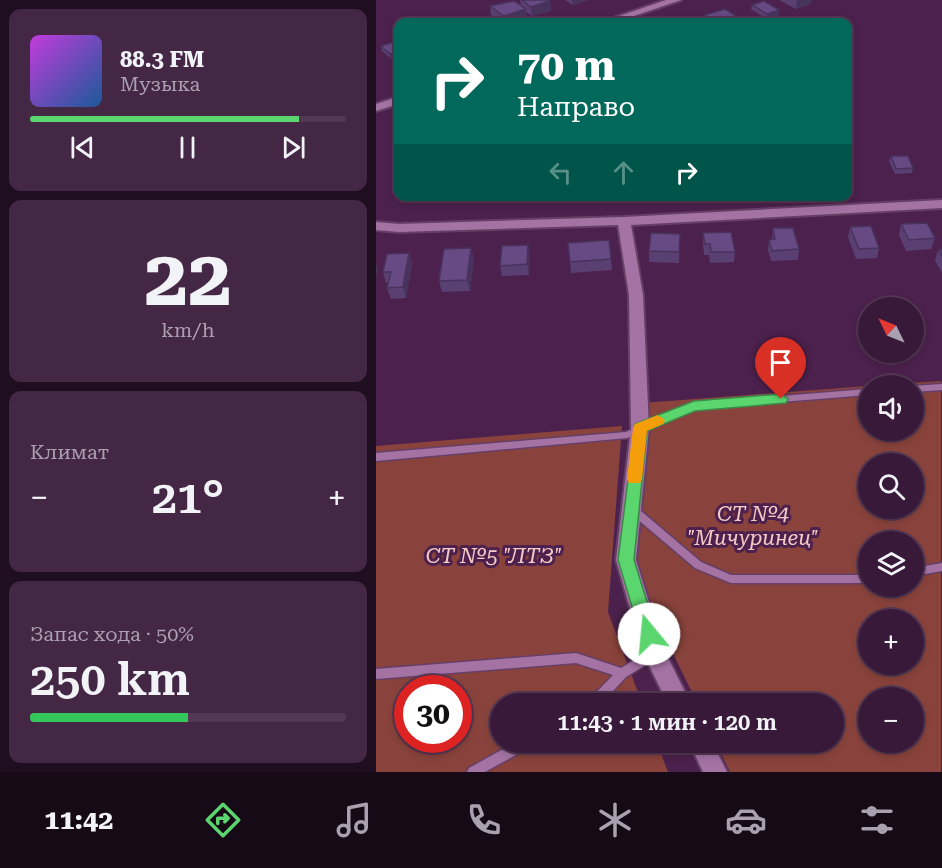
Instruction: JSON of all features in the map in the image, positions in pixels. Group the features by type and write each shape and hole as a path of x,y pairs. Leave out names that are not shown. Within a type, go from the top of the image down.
{"street":[{"path":"620,18 676,0"},
{"path":"376,108 394,101"},
{"path":"376,226 398,228 624,221 942,204"},
{"path":"376,219 398,228"},
{"path":"624,221 636,295 640,428 626,560 654,652 674,693"},
{"path":"706,753 715,772"}],"lane":[{"path":"924,388 942,387"},
{"path":"376,457 627,435 694,406 858,393"},
{"path":"632,509 698,564 731,579 858,579"},
{"path":"924,570 942,567"},
{"path":"603,693 622,673 654,652"},
{"path":"376,674 576,658 622,673"},
{"path":"473,772 508,753"}],"green space":[{"name":"СТ №4 \"Мичуринец\"","path":"941,381 941,772 730,772 721,753 844,753 844,693 692,693 635,575 642,403 858,387 858,441 924,441 924,382"},
{"name":"СТ №5 \"ЛТЗ\"","path":"622,426 608,612 638,693 490,693 490,753 661,753 668,772 376,772 376,446"}],"building":[{"path":"522,0 548,0 550,1 531,7"},
{"path":"514,1 526,9 504,16 490,6"},
{"path":"764,1 779,10 767,14 752,5"},
{"path":"725,9 739,18 709,18 705,15"},
{"path":"394,42 394,53 390,54 381,46"},
{"path":"891,156 908,156 913,168 896,169"},
{"path":"927,223 935,238 909,240 901,224"},
{"path":"871,226 879,248 859,249 850,227"},
{"path":"773,228 793,228 799,249 772,251 769,240 775,239"},
{"path":"731,232 735,252 711,252 710,244 705,244 703,233"},
{"path":"651,233 680,234 679,252 649,251"},
{"path":"609,240 611,259 570,262 568,243"},
{"path":"528,245 527,264 500,266 502,246"},
{"path":"471,248 467,280 439,281 444,249"},
{"path":"409,253 403,287 387,288 391,272 383,272 387,254"}],"slow traffic":[{"path":"635,479 640,428 658,420"}],"route":[{"path":"649,634 626,560 640,428 694,406 781,399"}]}
